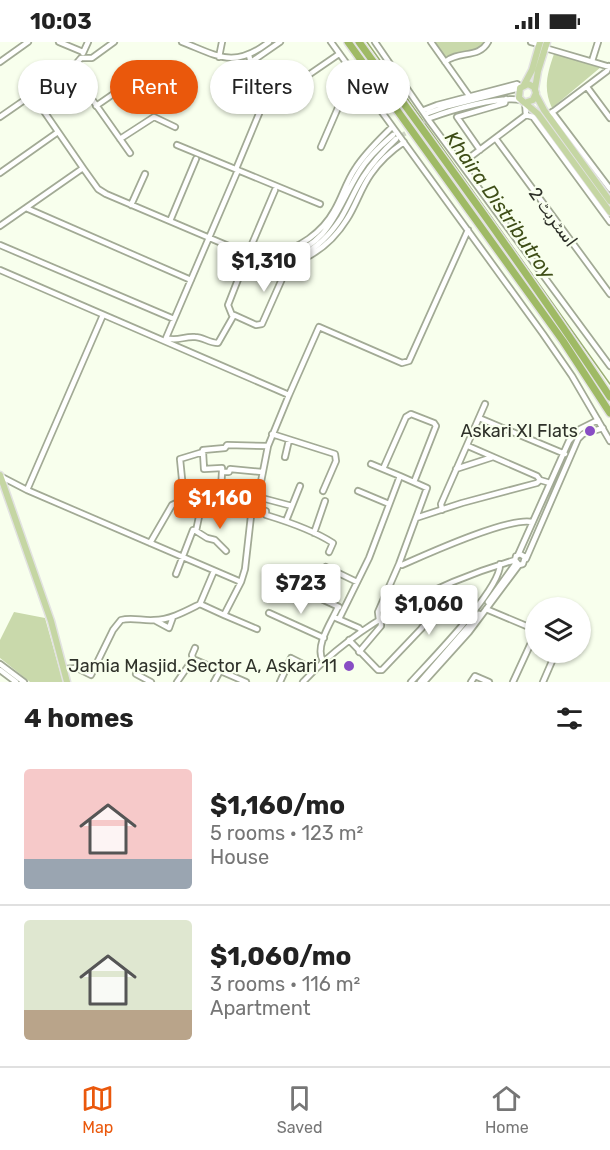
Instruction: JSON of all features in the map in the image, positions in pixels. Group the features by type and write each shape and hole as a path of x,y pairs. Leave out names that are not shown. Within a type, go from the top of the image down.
{"highway":[{"path":"348,42 563,341 609,412"},
{"path":"359,42 489,222 610,397"}],"main road":[{"path":"540,44 532,70 518,95 538,114 610,212"},
{"path":"524,101 533,100 536,92 540,44"},
{"path":"521,87 531,85 610,201"},
{"path":"0,476 51,621 67,682"}],"street":[{"path":"0,62 28,42"},
{"path":"59,42 83,52"},
{"path":"88,42 81,58 92,58 114,42"},
{"path":"182,42 219,57 236,58 249,55 269,42"},
{"path":"219,57 222,42"},
{"path":"254,60 280,42"},
{"path":"331,42 343,60"},
{"path":"375,42 461,164 610,366"},
{"path":"431,42 470,97"},
{"path":"445,62 453,57 480,51 489,42"},
{"path":"540,44 554,42"},
{"path":"592,61 598,42"},
{"path":"540,44 610,67 550,114 610,189"},
{"path":"314,71 339,54"},
{"path":"249,55 250,60"},
{"path":"427,114 437,105 517,84 521,87"},
{"path":"427,114 448,106 521,87"},
{"path":"587,87 610,118"},
{"path":"427,114 506,99 524,101 526,115"},
{"path":"480,150 457,117 506,104 506,99"},
{"path":"0,117 18,104"},
{"path":"98,109 130,153"},
{"path":"46,114 98,189 247,254 268,258 279,257 301,249 317,238 336,217 365,164 382,144 394,137"},
{"path":"232,315 220,342 215,344 197,337 176,340 166,338 259,114"},
{"path":"321,147 335,114"},
{"path":"383,114 561,359 610,441"},
{"path":"461,164 526,115"},
{"path":"526,115 533,117 610,222"},
{"path":"120,139 154,117 176,127"},
{"path":"247,254 280,251 306,240 318,231 334,211 351,175 361,160 392,127"},
{"path":"0,173 58,132"},
{"name":"اسٹریٹ 2","path":"496,138 610,294"},
{"path":"247,254 265,267 286,266 310,255 332,238 348,218 375,167 404,142"},
{"path":"177,145 320,204"},
{"path":"170,221 196,159"},
{"path":"0,226 83,168"},
{"path":"131,205 145,174"},
{"path":"275,190 228,305 232,315 256,325 262,324 286,266"},
{"path":"26,208 191,280"},
{"path":"224,615 245,569 252,507 258,497 268,446 319,327 402,363 409,361 468,231"},
{"path":"0,245 174,319"},
{"path":"0,270 289,395"},
{"path":"27,490 103,315"},
{"path":"442,510 441,504 485,404"},
{"path":"383,469 407,415 412,414 434,423 436,429 414,482"},
{"path":"479,418 570,456"},
{"path":"422,682 469,632 486,609 517,561 569,441 580,429 598,420"},
{"path":"303,682 323,661 380,619 450,584 500,564 517,561 524,564 578,439 584,434 603,428"},
{"path":"272,434 333,453 337,457 323,491"},
{"path":"285,457 289,440"},
{"path":"184,499 180,459 204,450 225,448 227,445 268,446"},
{"path":"468,446 550,483"},
{"path":"203,452 204,469 222,468 219,503 224,504 225,513"},
{"path":"456,469 493,457"},
{"path":"359,652 381,626 378,612 399,564 427,488 371,464"},
{"path":"222,472 229,472 230,469 262,472"},
{"path":"0,476 27,490 241,582"},
{"path":"323,661 320,652 324,638 344,609 369,558 400,476"},
{"path":"416,518 537,483 540,480"},
{"path":"286,521 300,486"},
{"path":"150,543 169,507 207,489 221,489"},
{"path":"358,491 389,504"},
{"path":"258,497 292,506"},
{"path":"314,533 325,501"},
{"path":"196,531 201,507"},
{"path":"252,507 266,511 266,515 286,521 333,543 329,552"},
{"path":"399,564 402,565 483,533 522,522 532,522"},
{"path":"176,573 193,530 196,531"},
{"path":"196,531 215,540 226,551"},
{"path":"422,682 517,561 523,555 525,560"},
{"path":"411,682 441,650 487,593 498,576 500,564"},
{"path":"326,567 357,582"},
{"path":"64,669 77,668 91,675 113,630 121,620 133,618 156,621 173,617 200,604 214,571"},
{"path":"349,640 378,670 384,669 450,592 450,584"},
{"path":"315,596 344,609"},
{"path":"200,604 257,629"},
{"path":"337,618 338,607"},
{"path":"486,609 525,626"},
{"path":"269,613 324,638"},
{"path":"156,621 169,628 173,617"},
{"path":"337,618 362,631"},
{"path":"177,682 193,659 195,648"},
{"path":"513,682 525,655"},
{"path":"280,682 291,658 315,670"},
{"path":"193,659 246,682"},
{"path":"543,682 551,663"},
{"path":"0,664 24,682"},
{"path":"0,670 16,682"},
{"path":"214,682 220,671"},
{"path":"136,674 143,680 151,682"},
{"path":"471,682 475,676 489,682"}],"green space":[{"path":"433,42 486,42 478,51 453,54 444,58"},
{"path":"554,54 601,67 552,108 547,81"},
{"path":"14,612 45,618 63,682 30,682 0,658 0,640"}],"waterway":[{"name":"Khaira Distributroy","path":"367,42 610,384"}],"tunnel":[{"path":"396,139 430,118"}],"place":[{"name":"Askari XI Flats","path":"590,431"},
{"name":"Jamia Masjid. Sector A, Askari 11","path":"349,666"}]}
